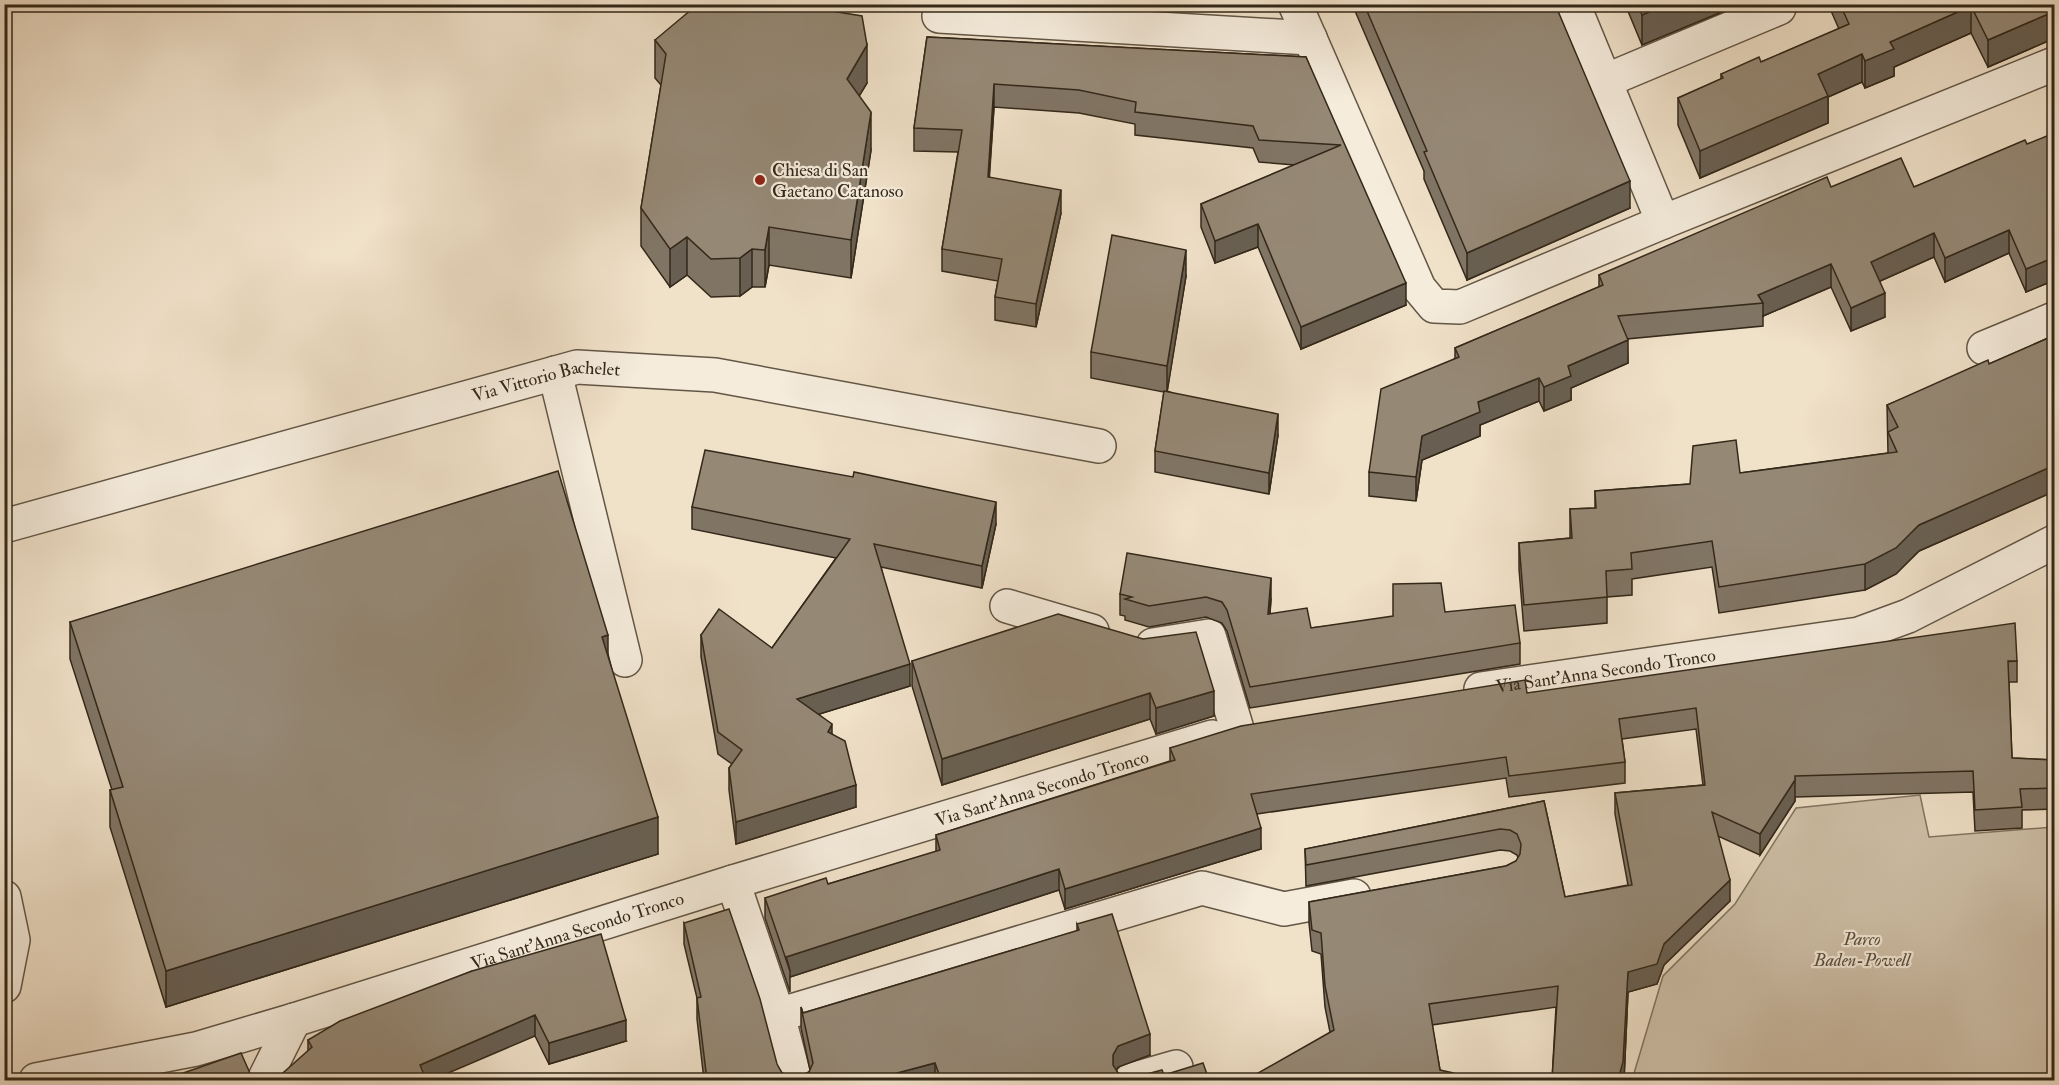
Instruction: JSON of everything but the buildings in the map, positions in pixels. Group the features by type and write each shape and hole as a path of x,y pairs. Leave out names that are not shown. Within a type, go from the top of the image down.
{"street":[{"path":"1295,4 1419,288 1434,306 1460,307 1663,222 2055,64"},
{"path":"1573,4 1663,222"},
{"path":"1605,81 1779,8"},
{"path":"939,16 1310,38"},
{"path":"1984,348 2055,319"},
{"name":"Via Vittorio Bachelet","path":"4,526 578,367 715,375 1099,446"},
{"path":"555,373 625,660"},
{"name":"Via Sant'Anna Secondo Tronco","path":"1450,693 1859,634 1908,616 2055,542"},
{"name":"Via Sant'Anna Secondo Tronco","path":"36,1080 196,1049 733,882 1249,727 1209,636 1148,646 1007,606"},
{"path":"733,882 778,1016 795,1080"},
{"path":"778,1016 1202,888 1284,909 1387,889"},
{"path":"4,897 13,940 4,986"},
{"path":"264,1080 294,1020"},
{"path":"1131,1080 1176,1067"}],"green space":[{"name":"Parco Baden-Powell","path":"1920,795 1929,837 2054,827 2054,1080 1632,1080 1663,976 1735,904 1796,808"}],"place":[{"name":"Chiesa di San Gaetano Catanoso","path":"760,180"}]}
